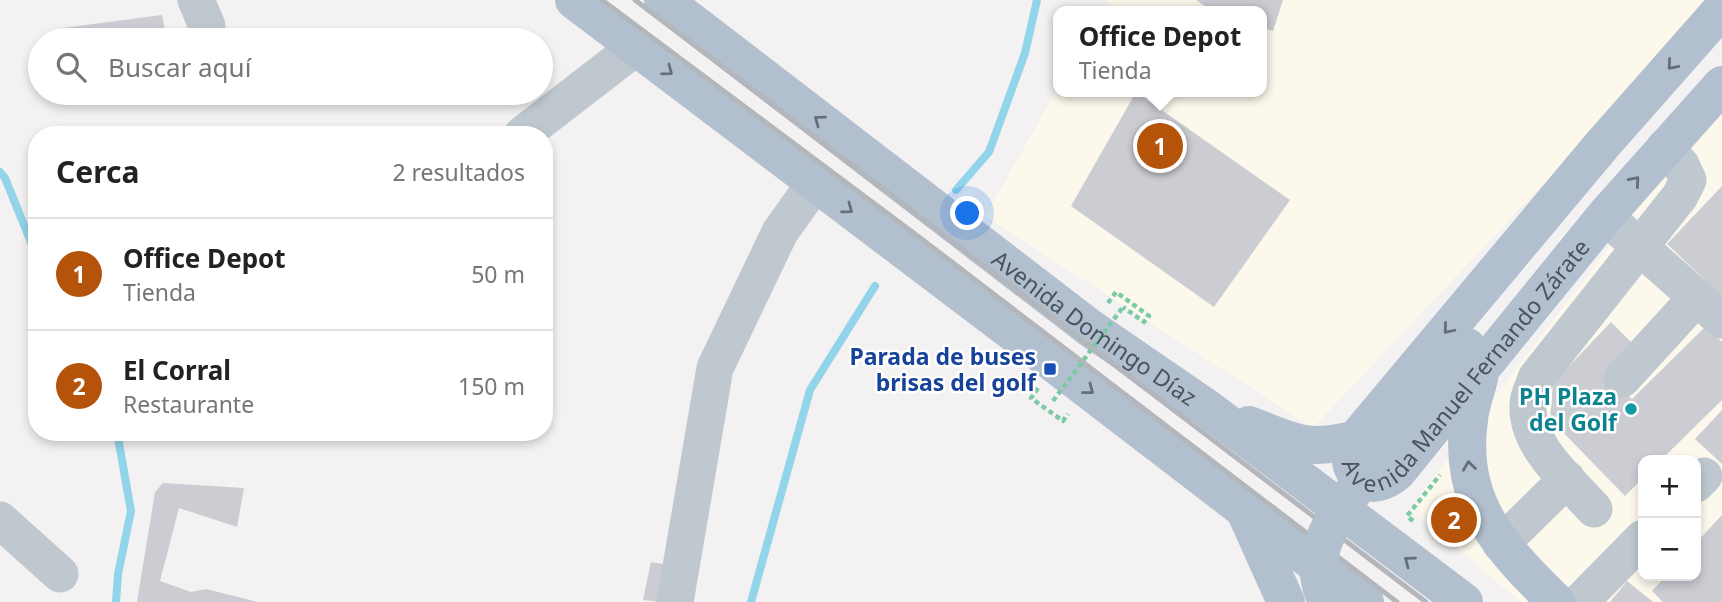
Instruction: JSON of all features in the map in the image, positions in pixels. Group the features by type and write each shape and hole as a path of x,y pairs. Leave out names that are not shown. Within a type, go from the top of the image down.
{"main road":[{"path":"574,0 1365,602"},
{"name":"Avenida Domingo Díaz","path":"663,0 1090,328 1208,409 1464,602"},
{"name":"Avenida Manuel Fernando Zárate","path":"1720,14 1602,145 1356,439 1352,465 1358,475 1368,483 1377,484 1387,481 1405,463 1475,356 1722,85"},
{"path":"1327,602 1321,589 1318,566 1323,539 1339,510 1475,356 1591,180 1602,145"},
{"path":"1475,356 1467,454 1472,489 1489,526 1501,544 1518,566 1556,602"},
{"path":"1208,409 1308,446 1330,446 1356,439"},
{"path":"1245,511 1273,591"}],"street":[{"path":"534,126 636,47"},
{"path":"1594,509 1542,449 1530,427 1528,403 1536,377 1681,196 1688,180 1681,165 1665,147"},
{"path":"675,602 715,368 780,232 815,183"},
{"path":"1605,216 1709,308 1622,379"},
{"path":"1501,544 1567,479"},
{"path":"0,520 60,574"},
{"path":"1580,602 1638,543"}],"path":[{"path":"1053,401 1124,307 1144,322 1149,316 1116,292"},
{"path":"1031,398 1063,421 1069,413"},
{"path":"1416,523 1407,516 1442,472"}],"shaded area":[{"path":"1109,0 1717,0 1313,428 985,216 1053,97 1267,97 1267,6 1106,6"},
{"path":"1722,107 1722,602 1521,602 1409,509 1697,132"}],"building":[{"path":"1196,0 1283,0 1273,31 1267,29 1267,6 1205,6"},
{"path":"162,15 164,28 63,28"},
{"path":"1133,97 1143,97 1290,200 1214,307 1071,206"},
{"path":"1722,186 1722,296 1667,244"},
{"name":"PH Plaza del Golf","path":"1611,322 1634,345 1606,373 1632,399 1706,326 1722,342 1722,400 1666,455 1638,455 1638,483 1625,496 1550,419 1553,383"},
{"path":"1722,410 1722,464 1695,439"},
{"path":"163,483 244,488 237,527 179,508 160,581 191,592 206,589 258,602 137,602 155,492"},
{"path":"1722,515 1722,602 1663,602 1652,591 1661,581 1701,581 1701,538"},
{"path":"651,562 668,565 660,602 643,600"},
{"path":"1627,581 1653,602 1610,602"}],"waterway":[{"path":"956,190 989,152 1025,53 1037,0"},
{"path":"0,172 5,178 28,235"},
{"path":"751,602 810,390 875,286"},
{"path":"116,602 118,574 131,511 119,441"}],"railway":[{"path":"602,0 923,240 1397,602"},
{"path":"635,0 1426,602"}],"place":[{"name":"Office Depot","path":"1160,146"},
{"name":"Parada de buses brisas del golf","path":"1050,369"},
{"name":"PH Plaza del Golf","path":"1631,409"},
{"name":"El Corral","path":"1454,520"}]}
